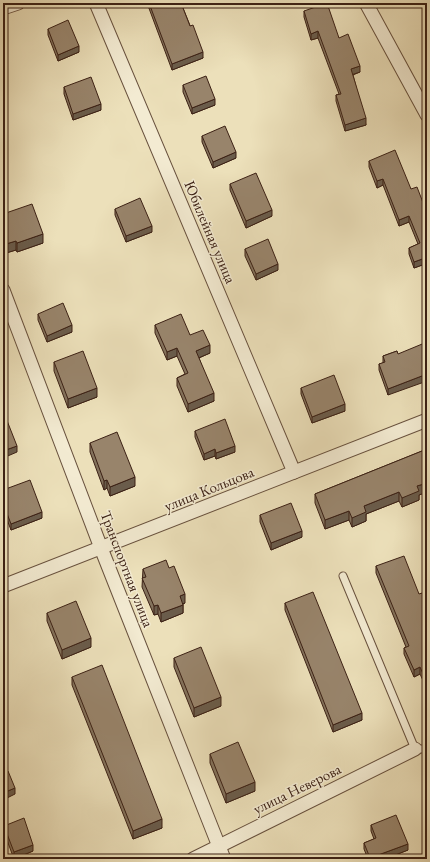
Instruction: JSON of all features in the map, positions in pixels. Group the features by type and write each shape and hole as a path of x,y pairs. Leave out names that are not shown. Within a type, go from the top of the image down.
{"street":[{"path":"3,8 18,3"},
{"name":"Юбилейная улица","path":"96,3 294,472"},
{"path":"366,3 427,115"},
{"name":"Транспортная улица","path":"3,290 101,548 224,859"},
{"name":"улица Кольцова","path":"3,586 427,420"},
{"name":"улица Неверова","path":"193,859 421,749"}],"lane":[{"path":"343,576 421,749"}],"building":[{"path":"149,3 181,3 190,26 193,25 203,52 172,64"},
{"path":"327,3 339,38 348,34 360,66 351,69 366,118 345,125 336,95 341,94 318,31 311,34 304,11"},
{"path":"68,20 79,46 58,55 48,29"},
{"path":"206,76 215,99 192,108 183,85"},
{"path":"91,77 101,104 73,114 64,87"},
{"path":"225,126 236,152 213,162 202,136"},
{"path":"395,150 411,189 417,187 427,213 427,263 425,258 414,262 409,248 420,243 409,216 399,220 383,179 377,181 369,161"},
{"path":"256,173 272,210 246,221 230,184"},
{"path":"140,198 152,226 126,236 115,209"},
{"path":"32,204 43,234 17,243 16,241 6,244 3,236 3,214"},
{"path":"268,239 278,264 256,274 245,249"},
{"path":"63,303 72,325 47,336 38,314"},
{"path":"181,314 190,335 203,330 210,345 196,351 214,393 188,404 177,378 188,373 177,348 167,352 155,325"},
{"path":"427,342 427,374 388,389 379,364 385,362 383,356 397,351 398,354"},
{"path":"83,351 97,388 68,399 54,362"},
{"path":"334,375 345,404 312,417 301,388"},
{"path":"4,413 17,446 3,451 3,414"},
{"path":"225,419 235,446 216,453 215,449 204,454 195,431"},
{"path":"117,432 135,477 110,487 107,480 104,481 90,443"},
{"path":"427,449 427,483 417,486 419,491 402,498 399,492 364,506 366,512 352,518 349,511 325,520 315,494"},
{"path":"30,480 42,512 11,524 3,503 3,490"},
{"path":"291,503 302,531 271,543 260,515"},
{"path":"404,556 419,594 422,593 427,605 427,683 420,667 414,670 404,648 409,646 376,566"},
{"path":"166,560 169,568 174,566 185,594 180,596 183,605 161,613 158,605 154,606 142,578 146,577 143,569"},
{"path":"313,592 362,713 333,725 285,603"},
{"path":"76,601 91,638 62,650 47,613"},
{"path":"201,647 221,697 194,708 174,658"},
{"path":"102,665 162,819 133,831 72,677"},
{"path":"238,742 255,782 226,794 210,754"},
{"path":"8,771 15,788 3,793 3,773"},
{"path":"396,815 408,844 370,858 364,843 376,838 371,825"},
{"path":"24,818 33,845 14,852 4,826"}]}
